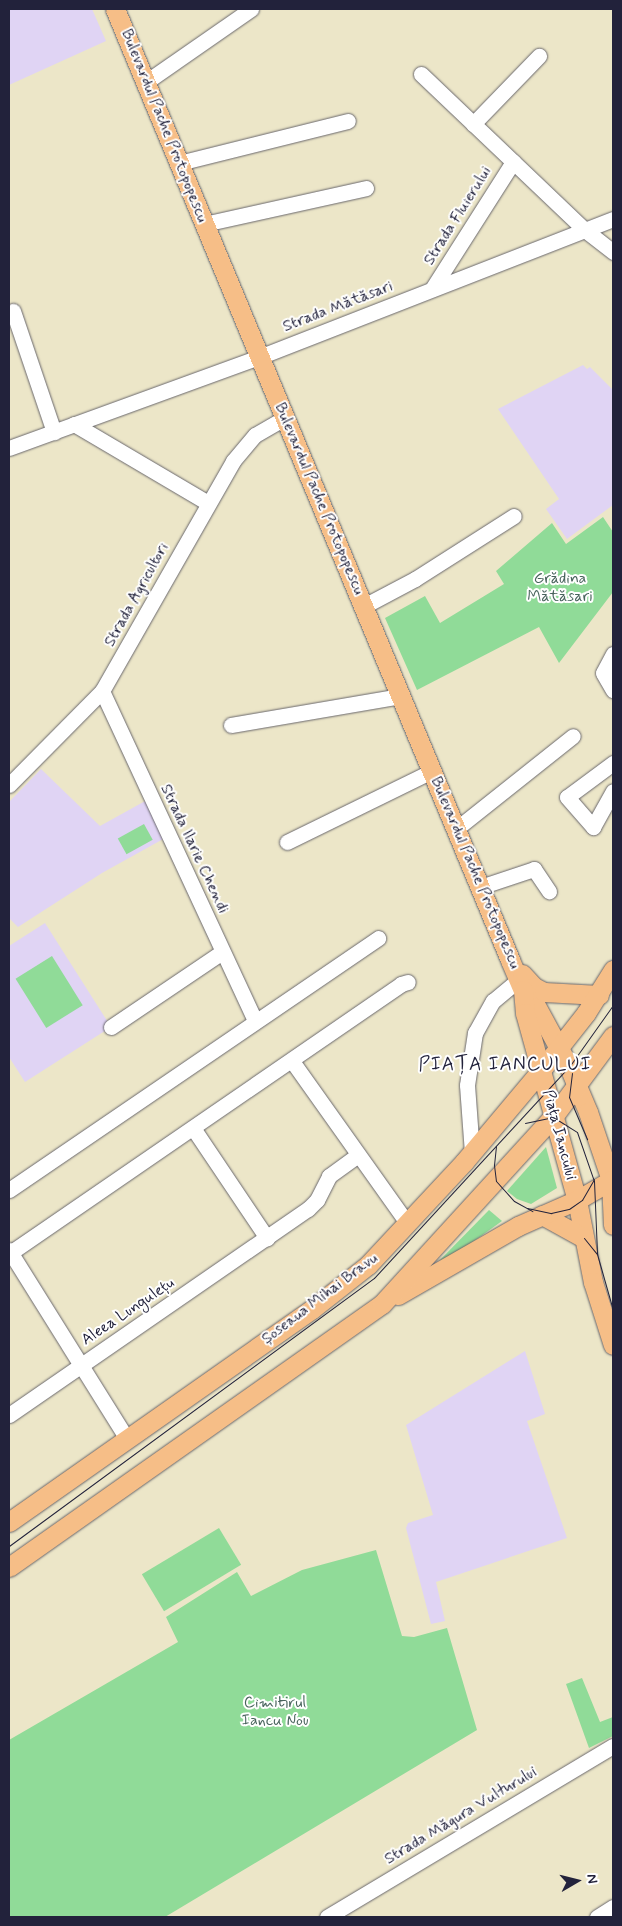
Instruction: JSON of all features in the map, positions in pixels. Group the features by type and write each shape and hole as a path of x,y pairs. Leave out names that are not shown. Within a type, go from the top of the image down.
{"main road":[{"name":"Bulevardul Pache Protopopescu","path":"115,9 510,960 521,985 535,1004 559,1048"},
{"path":"510,960 531,985 540,990 558,994 599,994"},
{"name":"Șoseaua Mihai Bravu","path":"9,1522 354,1276 408,1224 472,1153 559,1048 599,994 613,970"},
{"name":"Bulevardul Pache Protopopescu","path":"521,985 525,1013 542,1069"},
{"path":"382,1304 553,1117 613,1036"},
{"name":"Piața Iancului","path":"559,1048 577,1086 612,1179 613,1225"},
{"name":"Piața Iancului","path":"542,1069 553,1117 577,1200 593,1282 613,1346"},
{"path":"9,1567 382,1304 542,1215 577,1200 612,1179"},
{"path":"542,1215 563,1224 584,1238"}],"street":[{"path":"146,82 251,9"},
{"path":"473,124 539,56"},
{"name":"Strada Fluierului","path":"421,74 585,230 613,252"},
{"path":"179,163 348,121"},
{"name":"Strada Fluierului","path":"432,290 513,162"},
{"path":"204,224 366,188"},
{"name":"Strada Mătăsari","path":"11,444 54,432 259,357 613,219"},
{"path":"13,311 54,432"},
{"name":"Strada Agricultori","path":"9,785 102,691 208,503 244,446 268,426 286,418"},
{"path":"74,424 208,503"},
{"path":"364,606 415,579 514,516"},
{"path":"613,654 603,674 613,690"},
{"name":"Strada Ilarie Chendi","path":"102,691 255,1021"},
{"path":"231,724 400,696"},
{"path":"456,829 573,736"},
{"path":"613,763 567,797 592,827 613,791"},
{"path":"287,842 432,772"},
{"path":"480,888 534,869 549,891"},
{"path":"9,1190 378,938"},
{"path":"111,1027 222,952"},
{"path":"127,1439 10,1251 292,1061 401,984 408,982"},
{"path":"472,1153 467,1078 475,1033 493,1001 521,985"},
{"path":"292,1061 408,1224"},
{"path":"193,1128 268,1238"},
{"name":"Aleea Lungulețu","path":"9,1415 308,1209 317,1200 329,1176 358,1155"},
{"name":"Strada Măgura Vulturului","path":"327,1917 613,1746"},
{"path":"597,1917 613,1907"}],"shaded area":[{"path":"9,9 92,9 106,41 9,85"},
{"path":"583,365 587,369 590,367 613,390 613,505 567,539 546,509 559,499 498,409"},
{"path":"41,769 100,826 147,800 165,838 102,873 18,927 9,918 9,802"},
{"path":"45,923 111,1027 25,1082 9,1057 9,946"},
{"path":"525,1351 545,1414 527,1421 567,1538 436,1582 445,1621 431,1624 406,1528 408,1523 433,1515 406,1425"}],"green space":[{"name":"Grădina Mătăsari","path":"603,517 613,532 613,592 559,663 539,627 417,690 385,618 425,596 440,623 504,584 496,571 552,523 566,544"},
{"path":"144,824 153,840 126,854 118,839"},
{"path":"52,956 83,1005 46,1028 16,979"},
{"path":"546,1147 557,1188 531,1204 517,1199 507,1191"},
{"path":"489,1210 502,1221 456,1254 439,1261"},
{"path":"219,1528 241,1565 164,1611 142,1574"},
{"name":"Cimitirul Iancu Nou","path":"376,1550 402,1636 414,1637 447,1628 477,1730 165,1917 9,1917 9,1740 178,1642 166,1617 237,1572 251,1596 302,1570"},
{"path":"582,1678 600,1722 613,1717 613,1736 589,1748 566,1684"}],"tram line":[{"path":"9,1546 374,1278 569,1067 613,1005"},
{"path":"572,1073 569,1097 587,1139"},
{"path":"525,1123 553,1117 577,1132 594,1181 597,1254 613,1310"},
{"path":"496,1146 494,1165 496,1181 514,1201 532,1211"},
{"path":"527,1208 551,1213 569,1209 582,1200 594,1179"},
{"path":"584,1238 597,1254"}],"district":[{"name":"PIAȚA IANCULUI","path":"505,1065"}]}
